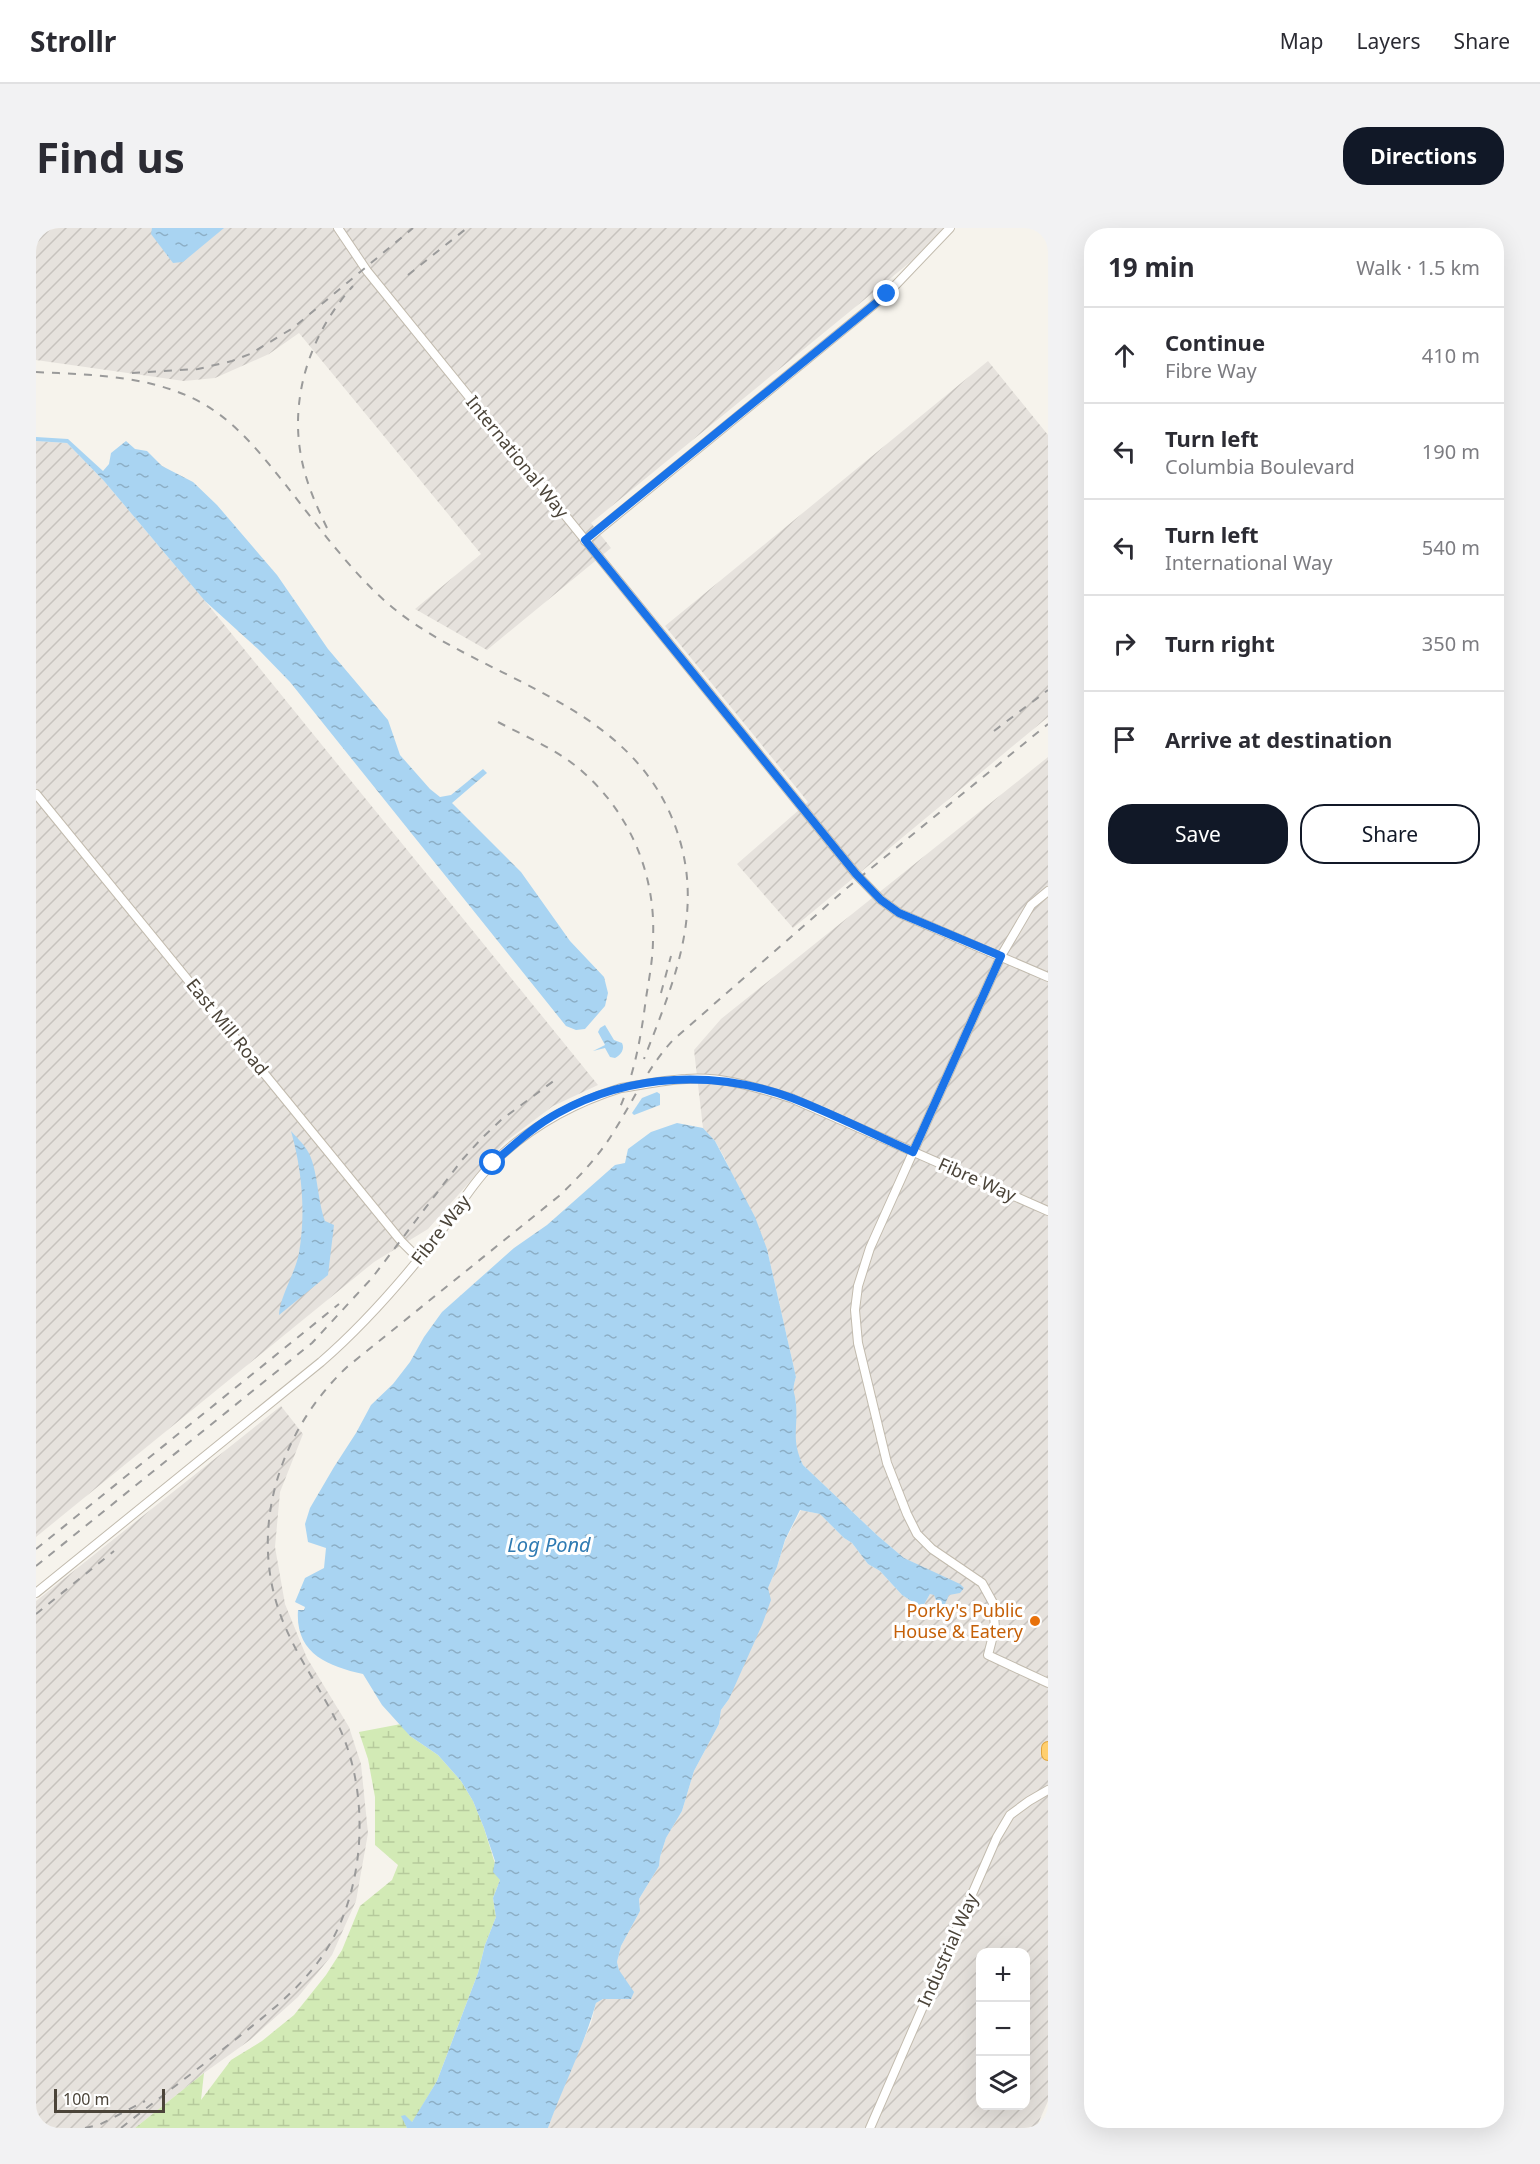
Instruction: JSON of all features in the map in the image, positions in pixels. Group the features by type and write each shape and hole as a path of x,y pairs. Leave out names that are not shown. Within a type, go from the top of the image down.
{"highway":[{"path":"1048,1748 1048,1754"}],"street":[{"name":"International Way","path":"338,228 367,271 856,874 881,900 899,913 1048,977"},
{"path":"585,540 887,294 950,228"},
{"name":"East Mill Road","path":"36,794 401,1241 419,1259"},
{"path":"1048,891 1030,905 1001,956 870,1248 858,1286 855,1310 858,1343 887,1463 917,1534 932,1549 982,1583 993,1603 994,1629 988,1655 1048,1683"},
{"name":"Fibre Way","path":"36,1593 353,1334 419,1259 493,1163 525,1135 558,1113 594,1096 621,1088 687,1078 713,1079 750,1086 792,1098 1048,1210"},
{"name":"Industrial Way","path":"870,2128 997,1837 1010,1815 1048,1791"}],"shaded area":[{"path":"36,228 952,228 591,523 611,548 487,650 415,609 481,554 299,333 269,354 215,378 184,381 36,360"},
{"path":"988,361 1048,435 1048,717 793,928 737,864 808,802 665,626"},
{"path":"36,441 67,443 104,481 205,601 598,1085 553,1106 505,1142 428,1229 374,1262 36,1537"},
{"path":"1048,757 1048,2101 1036,2128 548,2128 591,2023 596,2003 603,1999 619,1970 617,1962 621,1946 640,1911 639,1899 659,1866 666,1838 682,1811 694,1771 719,1724 721,1710 729,1699 785,1541 801,1510 820,1514 852,1543 868,1564 880,1571 902,1595 922,1608 930,1594 960,1593 942,1577 904,1558 803,1465 797,1452 794,1433 796,1401 792,1390 796,1377 767,1249 724,1157 715,1141 703,1128 694,1050 721,1019"},
{"path":"281,1406 303,1434 280,1492 275,1547 285,1604 307,1658 349,1727 361,1764 368,1833 356,1901 332,1955 298,1997 250,2040 135,2128 36,2128 36,1601"}],"green space":[{"path":"401,1724 410,1736 438,1755 461,1781 473,1801 484,1828 500,1880 493,1898 496,1917 485,1945 478,1973 437,2081 415,2118 412,2122 405,2122 407,2128 135,2128 204,2073 201,2100 231,2060 262,2041 294,2015 326,1975 342,1950 360,1906 392,1880 398,1865 375,1845 375,1797 368,1759 359,1732"}],"water":[{"path":"152,228 224,228 183,262 173,263 151,234"},
{"path":"36,437 68,439 103,471 109,464 111,453 126,441 135,449 147,451 162,466 193,482 217,505 277,575 328,649 388,720 400,755 430,789 440,797 451,795 483,769 487,773 452,803 521,872 570,941 604,977 608,993 605,1006 585,1029 576,1030 566,1026 290,682 258,649 205,601 104,481 67,443 36,441"},
{"path":"605,1025 614,1040 623,1045 622,1052 615,1058 610,1057 605,1048 593,1051 605,1045 598,1032"},
{"path":"657,1092 660,1094 660,1105 634,1115 632,1113 642,1098"},
{"name":"Log Pond","path":"677,1123 703,1128 715,1141 755,1217 767,1249 796,1377 794,1389 796,1441 803,1465 904,1558 964,1588 960,1593 949,1595 945,1604 938,1605 934,1595 930,1594 922,1608 902,1595 880,1571 868,1564 852,1543 820,1514 800,1510 785,1540 768,1588 771,1600 762,1625 729,1699 721,1710 719,1724 694,1771 682,1811 666,1838 659,1866 639,1899 640,1911 621,1946 617,1962 619,1970 634,1992 631,1999 603,1999 596,2003 586,2035 548,2128 407,2128 401,2116 405,2115 412,2122 437,2081 478,1973 485,1945 496,1917 493,1898 500,1880 493,1872 495,1861 484,1828 473,1801 461,1781 438,1755 410,1736 382,1705 363,1674 326,1662 308,1647 302,1637 298,1625 298,1610 304,1610 305,1607 295,1602 305,1578 324,1568 326,1548 308,1542 305,1524 310,1508 371,1405 393,1384 410,1362 442,1312 514,1248 547,1225 615,1165 625,1163 628,1149 651,1132"},
{"path":"291,1131 311,1157 325,1221 334,1225 328,1275 279,1315 299,1253 301,1238 300,1176"}],"railway":[{"path":"132,373 198,369 250,354 293,328 413,228"},
{"path":"408,275 467,228"},
{"path":"327,528 304,470 298,428 299,406 302,384 316,342 339,303 353,286"},
{"path":"36,372 100,376 142,382 183,394 215,411 257,450 340,553 386,602 437,638 549,696 585,718 617,743 646,773 668,809 680,842 687,874 688,905 677,966 668,997 644,1059"},
{"path":"994,731 1048,690"},
{"path":"498,722 564,758 601,790 627,827 645,870 653,916 652,961 636,1056 618,1112"},
{"path":"121,2128 222,2050 300,1984 318,1962 333,1938 354,1882 360,1822 352,1763 337,1722 284,1624 273,1590 268,1555 269,1520 275,1486 287,1453 303,1422 323,1393 347,1367 559,1196 574,1181 607,1142 648,1073 673,1040 847,888 1048,724"},
{"path":"661,993 671,956"},
{"path":"36,1566 312,1343 372,1278 462,1160 482,1138 501,1120 559,1077"},
{"path":"36,1549 339,1304"},
{"path":"36,1614 114,1551"},
{"path":"85,2128 99,2125 145,2101"}],"place":[{"name":"Porky's Public House & Eatery","path":"1035,1621"}],"route":[{"path":"493,1163 525,1135 558,1113 594,1096 621,1088 687,1078 713,1079 750,1086 792,1098 913,1152 1001,956 899,913 881,900 856,874 585,540 887,294"}]}
